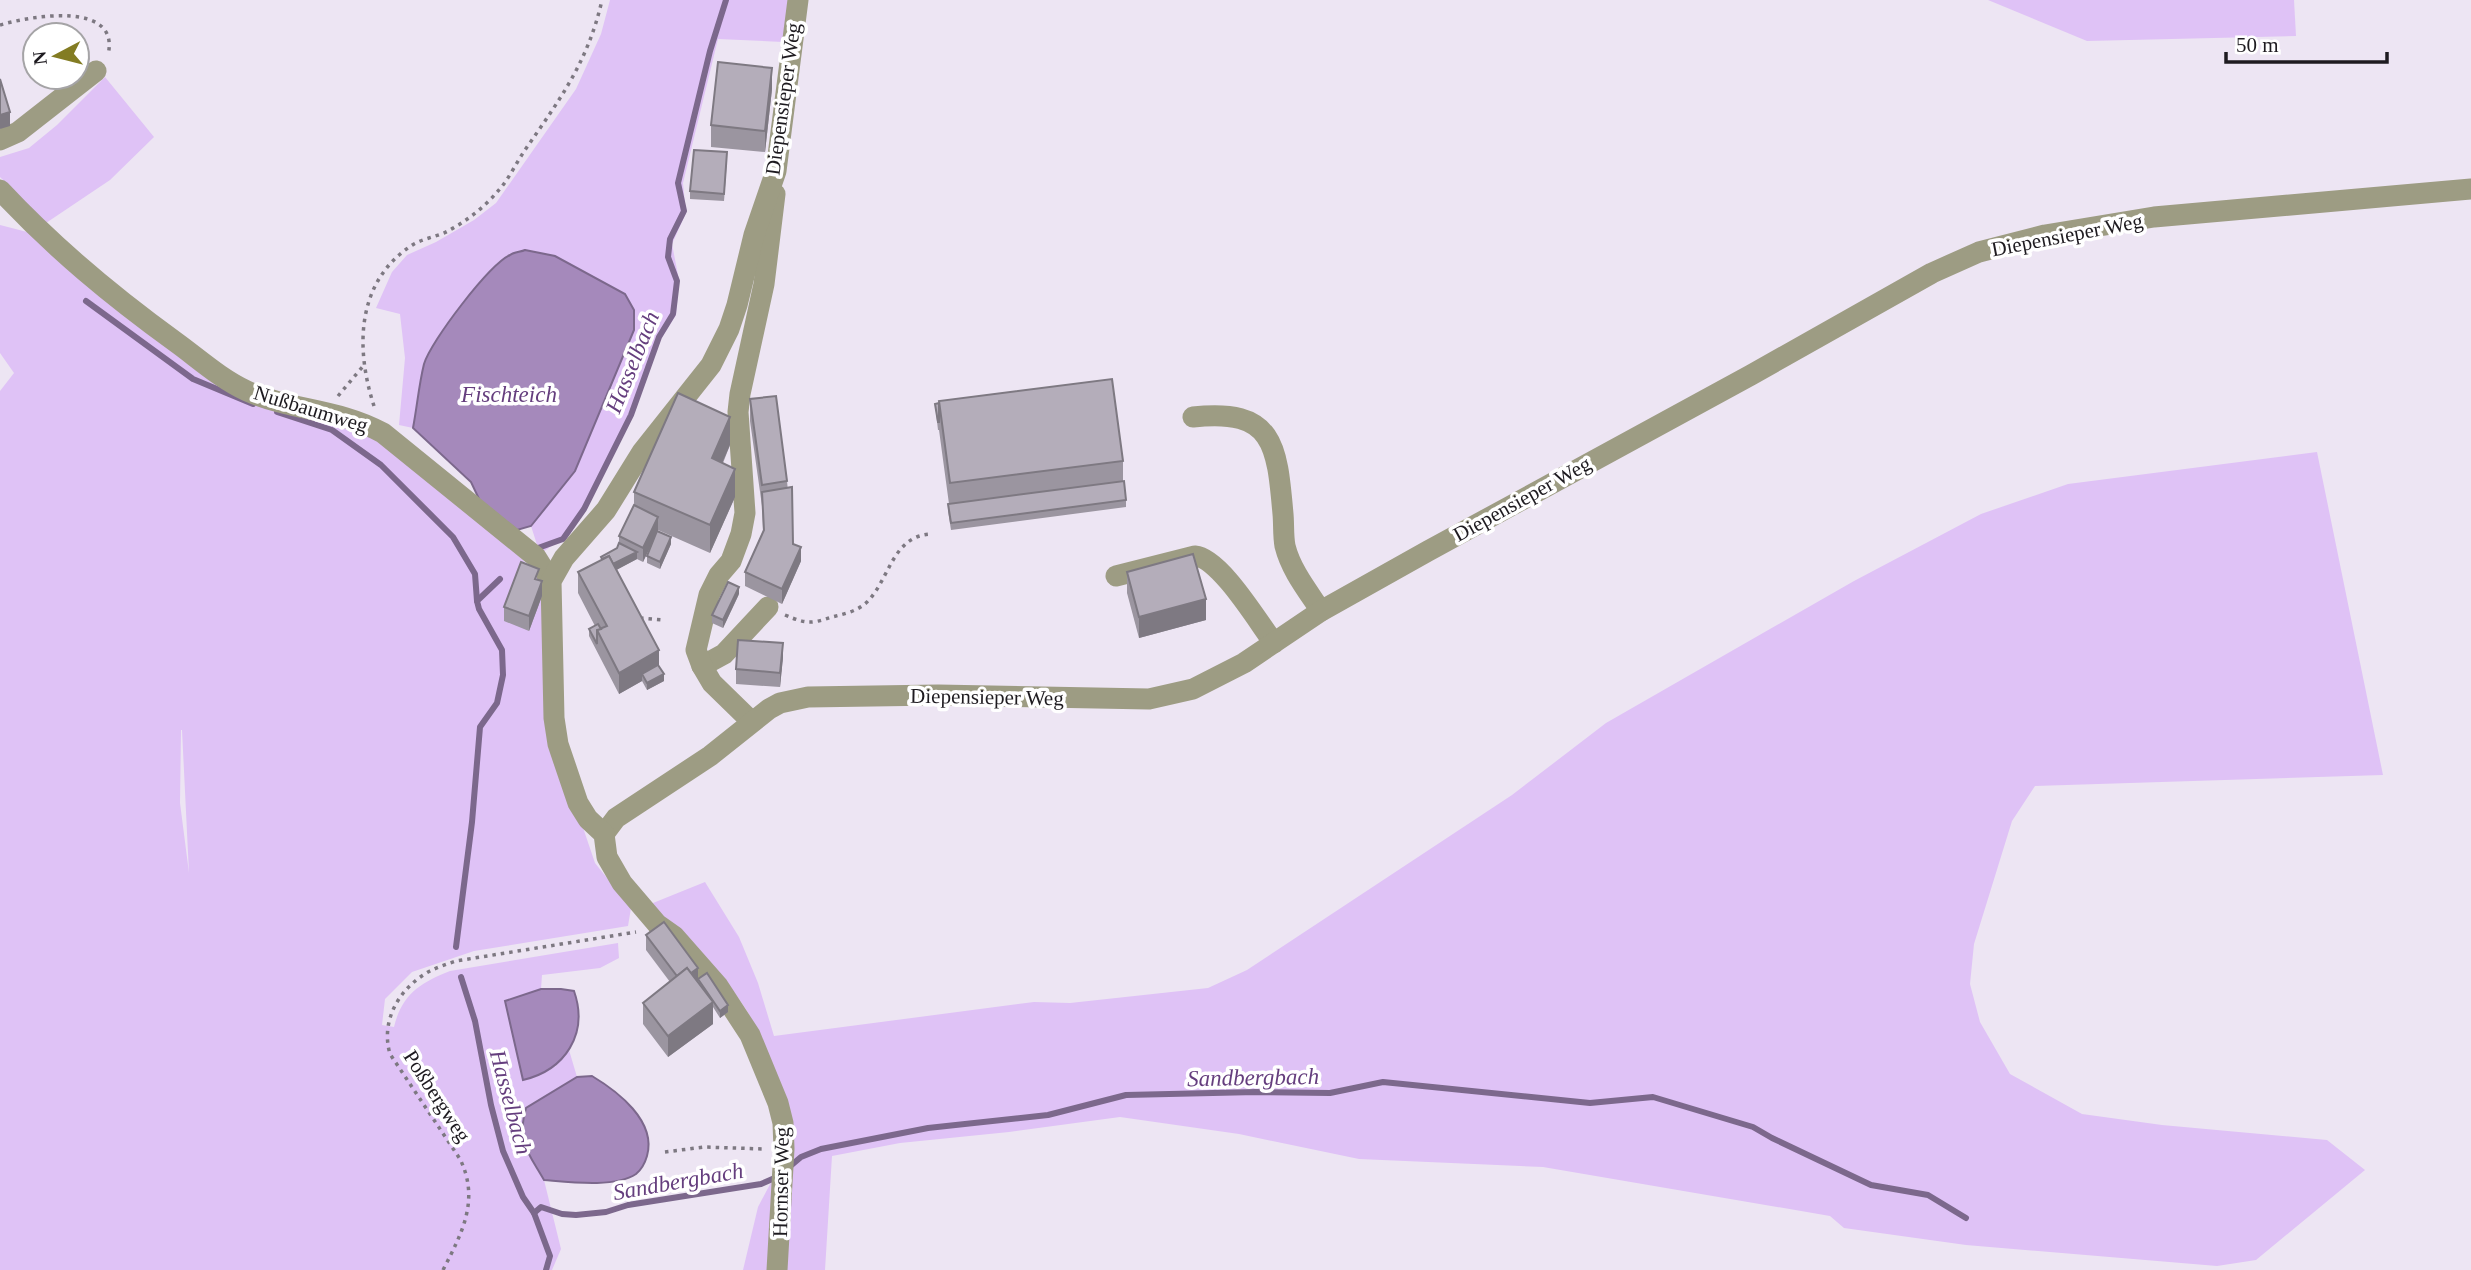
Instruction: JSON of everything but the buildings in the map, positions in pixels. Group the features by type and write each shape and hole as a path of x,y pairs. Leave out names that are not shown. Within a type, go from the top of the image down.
{"street":[{"name":"Diepensieper Weg","path":"551,581 564,558 606,510 642,452 720,350 737,305 754,235 774,178 798,0"},
{"path":"0,140 18,132 96,71"},
{"path":"752,722 712,683 696,650 709,595 719,575 731,561 745,513 738,412 770,246 775,206 774,178"},
{"name":"Diepensieper Weg","path":"604,834 616,818 710,756 780,703 808,697 938,695 1149,699 1205,684 1244,663 1321,611 1932,273 1979,252 2045,235 2154,217 2471,189"},
{"name":"Nußbaumweg","path":"0,190 83,271 117,300 229,382 264,398 361,421 383,433 536,557 551,581"},
{"path":"1193,417 1232,415 1245,419 1262,430 1270,441 1276,460 1285,545 1294,570 1321,611"},
{"path":"1116,576 1202,556 1220,570 1274,643"},
{"path":"551,581 552,681 558,744 578,803 588,819 604,834 606,851 615,874 657,924"},
{"path":"702,666 724,654 768,607"},
{"name":"Hornser Weg","path":"657,924 674,936 718,986 750,1035 778,1103 783,1123 784,1152 777,1270"}],"path":[{"path":"383,433 364,365 363,323 385,268 399,254 418,242 444,233 471,217 499,190 571,84 596,26 602,0"},
{"path":"0,25 47,14 76,15 89,19 105,28 111,44 104,65 96,71"},
{"path":"327,411 364,365"},
{"path":"768,607 811,624 851,612 870,600 902,545 914,537 931,534"},
{"path":"633,617 664,620"},
{"name":"Poßbergweg","path":"443,1270 467,1221 470,1191 460,1159 390,1054 388,1026 399,998 414,982 430,971 456,961 631,933 657,924"},
{"path":"665,1152 704,1147 784,1152"}],"shaded area":[{"path":"610,0 789,0 783,42 718,39 683,183 686,213 672,244 679,280 676,315 661,339 586,511 556,543 540,554 531,526 575,471 633,330 633,311 625,294 555,256 510,255 496,266 456,311 425,362 413,428 399,425 405,358 400,314 376,308 392,272 407,255 474,220 496,203 576,89 601,34"},
{"path":"1988,0 2294,0 2296,36 2087,41"},
{"path":"105,77 154,137 110,180 46,223 0,177 0,157 29,148"},
{"path":"0,225 31,233 227,387 373,434 474,512 546,583 576,807 595,863 631,908 628,926 474,951 412,972 385,999 382,1025 394,1027 402,1006 414,991 450,971 618,943 619,958 600,968 542,975 541,989 505,1001 555,1067 569,1050 577,1077 526,1108 524,1144 544,1180 561,1249 552,1270 0,1270 0,391 14,373 0,353","holes":["182,730 189,873 180,803"]},
{"path":"2317,452 2383,775 2035,786 2012,821 1974,944 1970,984 1980,1022 2010,1074 2082,1114 2162,1125 2327,1140 2365,1170 2256,1260 2217,1266 1966,1245 1844,1228 1830,1216 1543,1167 1359,1159 1239,1134 1120,1117 900,1143 832,1156 825,1270 743,1270 758,1207 788,1150 772,1079 762,1042 737,996 701,955 648,905 705,882 739,937 758,983 774,1036 1034,1002 1070,1003 1208,988 1247,970 1512,795 1606,723 1854,581 1981,514 2068,484"}],"water":[{"name":"Fischteich","path":"525,250 555,256 625,294 634,310 634,330 575,471 531,526 517,530 480,501 471,482 413,428 424,364 437,339 488,273 513,253"},
{"path":"541,989 574,991 578,1007 576,1035 562,1059 538,1075 523,1080 505,1001"},
{"path":"592,1076 613,1090 641,1119 649,1143 644,1163 636,1174 616,1181 592,1183 544,1180 523,1138 526,1108 577,1077"}],"waterway":[{"name":"Hasselbach","path":"538,548 563,539 584,509 631,415 659,337 673,314 677,281 668,257 670,239 684,211 678,183 710,51 726,0"},
{"path":"86,301 193,379 253,404"},
{"path":"277,412 332,430 381,465 453,537 475,574 477,601"},
{"name":"Hasselbach","path":"456,947 472,822 480,727 497,703 503,675 502,650 477,601 500,579"},
{"name":"Hasselbach","path":"461,977 475,1021 503,1151 523,1197 534,1213 550,1256 546,1270"},
{"name":"Sandbergbach","path":"788,1168 801,1157 821,1149 928,1128 1048,1115 1126,1095 1330,1093 1383,1082 1590,1103 1653,1097 1753,1127 1871,1185 1928,1195 1966,1218"},
{"name":"Sandbergbach","path":"534,1213 541,1207 562,1214 606,1212 628,1205 761,1184 777,1177"}]}
